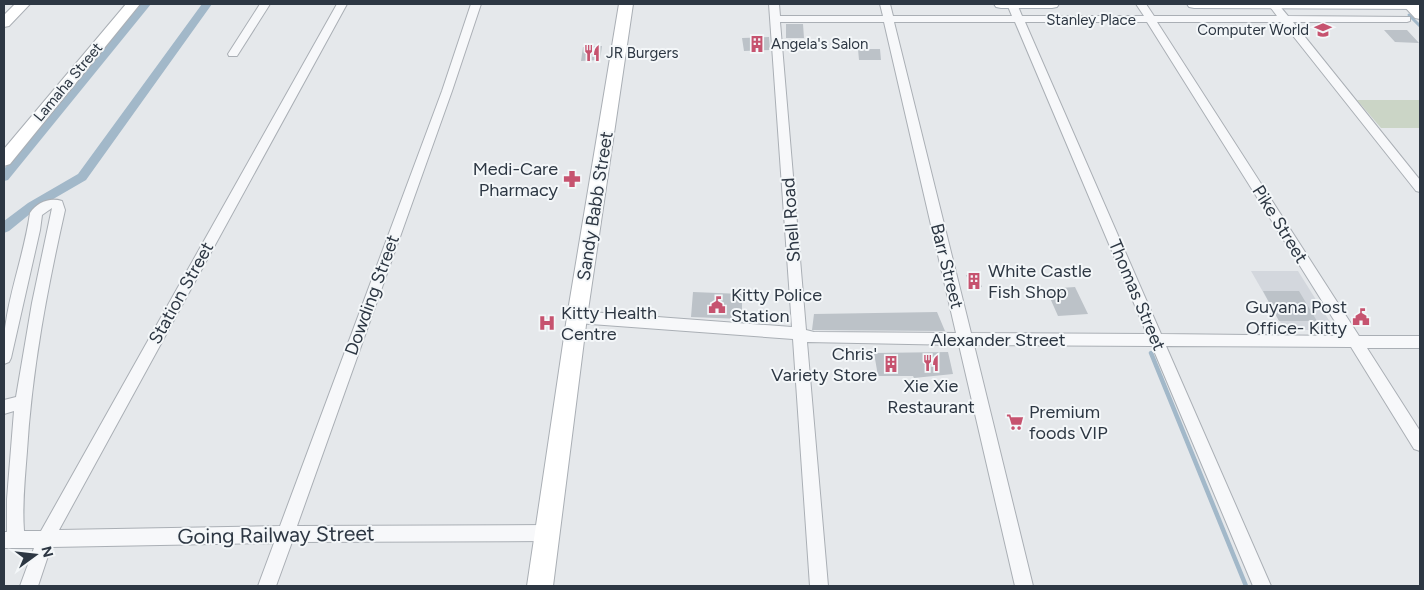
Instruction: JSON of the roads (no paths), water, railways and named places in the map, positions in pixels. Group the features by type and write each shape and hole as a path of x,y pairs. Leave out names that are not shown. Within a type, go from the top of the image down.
{"main road":[{"path":"1001,4 1052,4"},
{"path":"1194,4 1273,4 1413,9"}],"street":[{"path":"4,23 23,4"},
{"name":"Lamaha Street","path":"4,160 133,4"},
{"path":"233,54 265,4"},
{"name":"Station Street","path":"31,585 46,538 342,4"},
{"name":"Dowding Street","path":"267,586 447,91 476,4"},
{"name":"Sandy Babb Street","path":"540,586 577,317 626,4"},
{"name":"Shell Road","path":"774,4 820,586"},
{"name":"Barr Street","path":"885,4 1024,586"},
{"name":"Thomas Street","path":"1012,4 1262,586"},
{"name":"Pike Street","path":"1141,4 1420,444"},
{"path":"1273,4 1420,188"},
{"name":"Stanley Place","path":"775,19 1285,20 1413,9"},
{"path":"4,358 34,230 36,213 48,204 58,204 59,210 35,324 22,402 16,499 10,540"},
{"name":"Alexander Street","path":"577,317 784,331 814,338 965,341 1420,342"},
{"path":"4,407 22,402"},
{"name":"Going Railway Street","path":"10,540 286,534 548,533"}],"waterway":[{"path":"4,177 146,4"},
{"path":"4,228 32,206 82,177 207,4"},
{"path":"1409,15 1420,26"},
{"path":"1151,353 1246,586"}],"place":[{"name":"Computer World","path":"1323,30"},
{"name":"Angela's Salon","path":"757,44"},
{"name":"JR Burgers","path":"592,53"},
{"name":"Medi-Care Pharmacy","path":"572,179"},
{"name":"White Castle Fish Shop","path":"974,281"},
{"name":"Kitty Police Station","path":"717,305"},
{"name":"Guyana Post Office- Kitty","path":"1361,317"},
{"name":"Kitty Health Centre","path":"547,323"},
{"name":"Xie Xie Restaurant","path":"931,363"},
{"name":"Chris' Variety Store","path":"891,364"},
{"name":"Premium foods VIP","path":"1015,422"}]}
